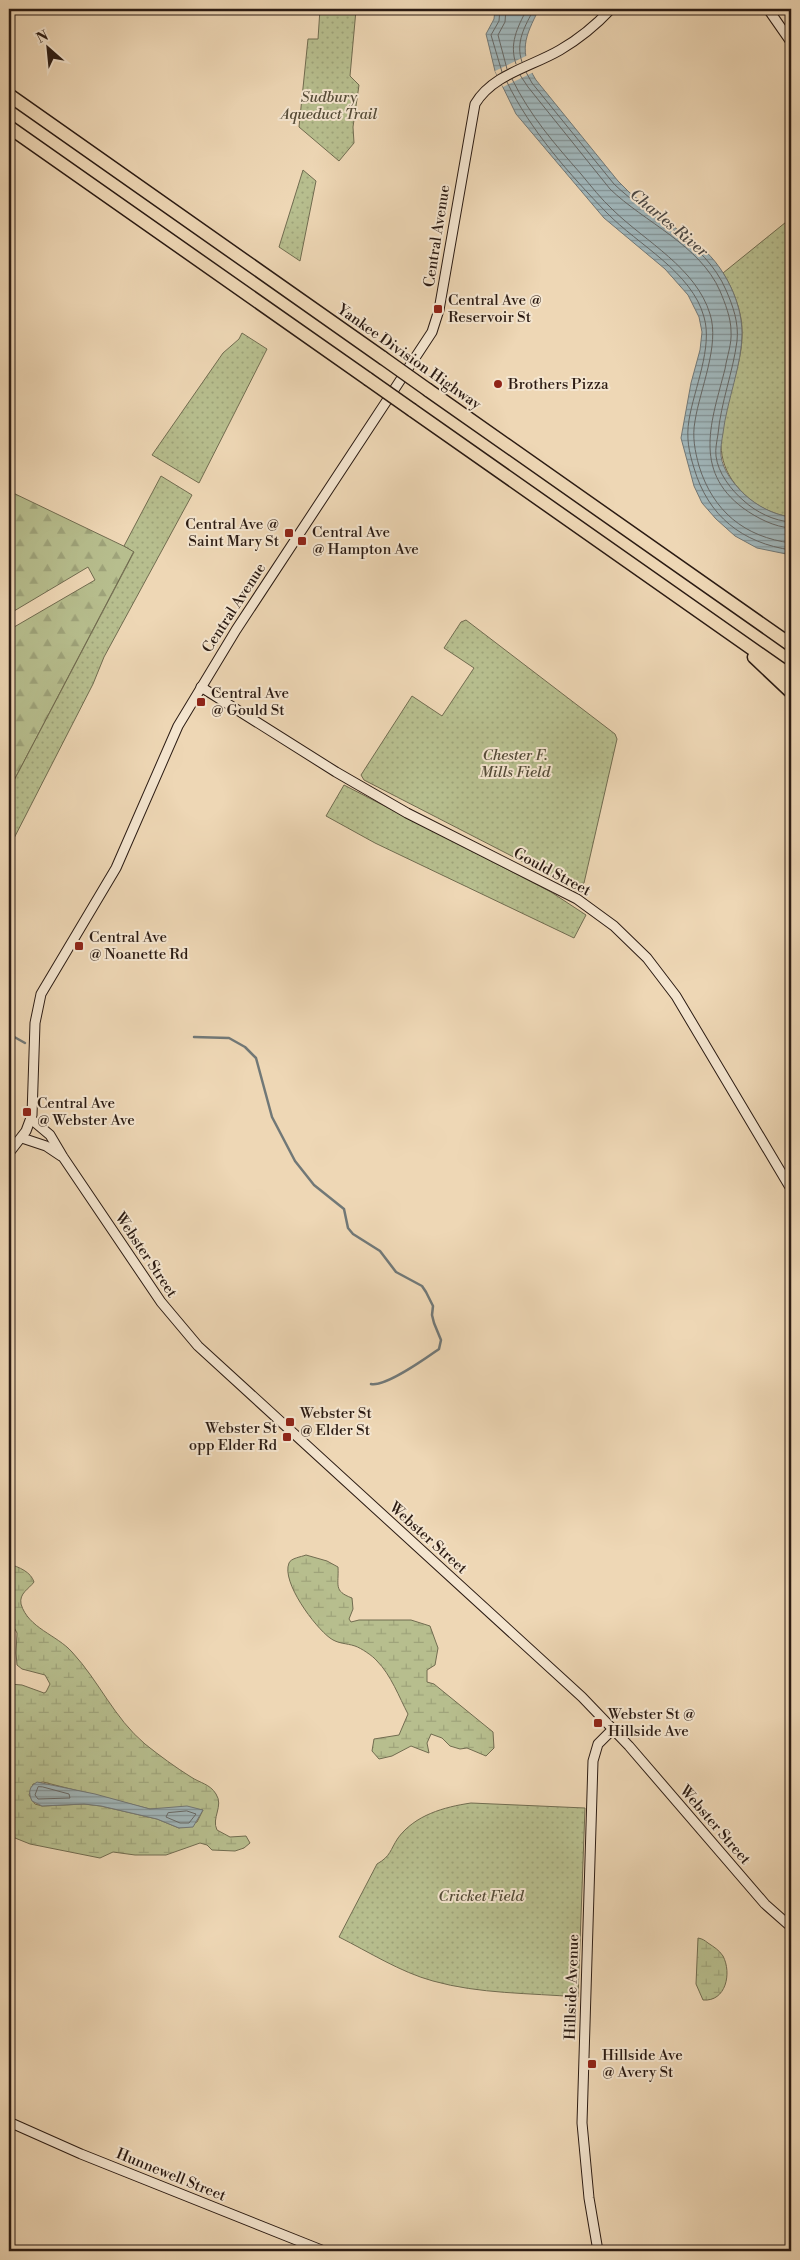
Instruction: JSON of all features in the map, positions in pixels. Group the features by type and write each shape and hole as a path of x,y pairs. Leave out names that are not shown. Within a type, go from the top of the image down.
{"highway":[{"name":"Yankee Division Highway","path":"10,95 791,645"},
{"path":"9,126 791,676"},
{"path":"731,634 791,692"}],"main road":[{"name":"Central Avenue","path":"9,1153 22,1138 31,1119 35,1023 39,999 49,979 116,868 173,735 242,620 429,338 439,310 473,111 482,94 499,80 535,63 578,38 611,9"},
{"path":"768,9 791,42"},
{"name":"Gould Street","path":"201,686 336,772 407,813 577,899 614,926 647,958 673,991 791,1189"},
{"name":"Webster Street","path":"31,1119 50,1135 63,1158 160,1302 198,1346 559,1675 613,1729 759,1897 791,1927"},
{"name":"Webster Street","path":"22,1138 50,1148 63,1158"},
{"name":"Hillside Avenue","path":"598,2251 585,2164 582,2095 594,1760 598,1744 613,1729"},
{"name":"Hunnewell Street","path":"9,2122 90,2157 324,2251"}],"green space":[{"name":"Sudbury Aqueduct Trail","path":"320,9 364,9 356,10 350,76 359,85 353,127 354,143 339,161 299,127 308,39 318,39"},
{"path":"303,170 316,181 300,261 279,247"},
{"path":"791,218 791,517 766,509 744,494 729,475 722,455 721,435 724,415 741,352 742,331 736,300 723,273"},
{"path":"242,333 267,349 199,483 152,455 223,353 239,339"},
{"path":"161,476 192,495 104,657 93,684 9,848 9,790 134,552 124,546"},
{"path":"9,491 134,551 9,790 9,630 95,580 88,567 9,614"},
{"name":"Chester F. Mills Field","path":"466,620 615,734 617,739 584,883 579,888 572,887 364,780 361,775 412,696 442,716 474,668 444,648 461,622"},
{"path":"344,785 551,892 586,915 574,938 375,843 326,816"},
{"path":"306,1555 327,1561 338,1567 339,1590 352,1598 353,1609 349,1619 351,1622 359,1620 411,1620 430,1626 438,1648 435,1665 427,1670 427,1682 434,1684 493,1732 494,1748 486,1756 467,1748 460,1749 450,1746 442,1738 431,1734 427,1743 429,1753 411,1746 392,1756 379,1759 372,1751 374,1739 399,1735 408,1714 391,1679 375,1659 358,1647 330,1638 316,1624 301,1604 290,1581 288,1571 290,1561"},
{"path":"9,1564 21,1568 34,1582 21,1597 21,1604 30,1619 66,1646 82,1663 115,1711 134,1734 162,1757 214,1791 219,1803 215,1821 217,1830 230,1837 246,1836 250,1843 244,1848 235,1851 212,1850 207,1845 200,1843 166,1855 135,1855 113,1852 100,1858 30,1844 15,1838 9,1829 9,1684 22,1685 44,1693 50,1684 45,1675 22,1669 17,1665 17,1633 9,1618","holes":["43,1782 150,1809 203,1810 197,1822 179,1828 157,1819 101,1806 84,1804 42,1806 35,1804 29,1795 33,1784"]},
{"name":"Cricket Field","path":"471,1803 585,1808 578,1997 486,1991 433,1981 397,1967 339,1937 377,1864 388,1855 405,1830 431,1813"},
{"path":"698,1938 718,1950 726,1963 727,1978 725,1985 717,1996 711,1999 703,2000 696,1984"}],"water":[{"name":"Charles River","path":"495,9 539,9 527,36 525,52 530,70 536,80 618,181 630,193 703,249 718,266 731,287 739,310 742,333 740,357 725,421 721,453 722,462 733,482 749,498 772,512 791,517 791,555 757,548 735,536 702,503 694,486 681,438 691,383 700,350 702,332 699,317 688,295 665,269 604,218 516,114 495,71 486,34 494,19"},
{"path":"37,1782 95,1794 150,1809 187,1806 203,1810 193,1827 179,1828 157,1819 101,1806 84,1804 42,1806 32,1801 30,1795 32,1786"}],"pier":[{"path":"528,55 534,72 503,87 495,71"}],"waterway":[{"path":"9,1034 25,1043"},
{"path":"194,1037 229,1038 245,1047 256,1058 272,1117 295,1161 314,1185 344,1209 348,1228 353,1234 380,1251 396,1272 422,1286 426,1292 433,1306 432,1315 441,1340 439,1349 396,1377 378,1384 371,1384"}],"place":[{"name":"Central Ave @ Reservoir St","path":"438,309"},
{"name":"Brothers Pizza","path":"498,384"},
{"name":"Central Ave @ Saint Mary St","path":"289,533"},
{"name":"Central Ave @ Hampton Ave","path":"302,541"},
{"name":"Central Ave @ Gould St","path":"201,702"},
{"name":"Central Ave @ Noanette Rd","path":"79,946"},
{"name":"Central Ave @ Webster Ave","path":"27,1112"},
{"name":"Webster St @ Elder St","path":"290,1422"},
{"name":"Webster St opp Elder Rd","path":"287,1437"},
{"name":"Webster St @ Hillside Ave","path":"598,1723"},
{"name":"Hillside Ave @ Avery St","path":"592,2064"}]}
